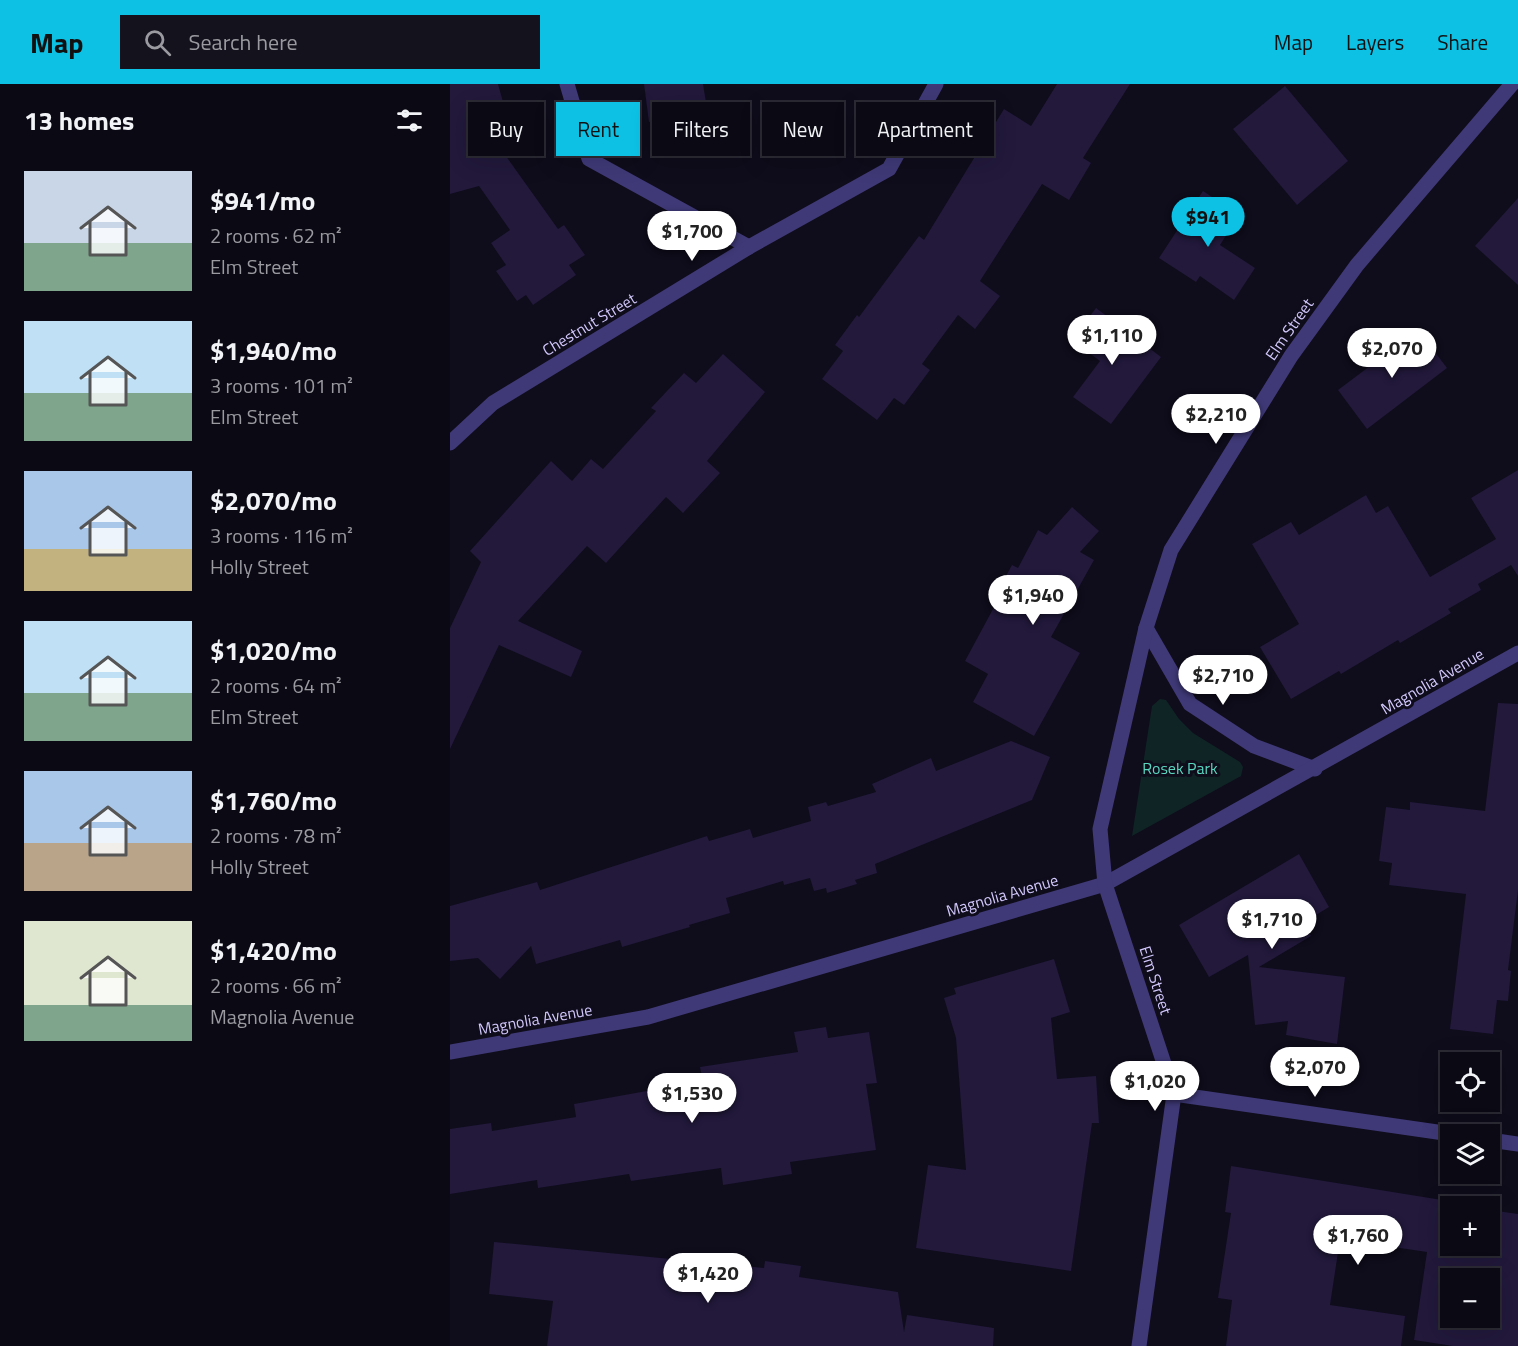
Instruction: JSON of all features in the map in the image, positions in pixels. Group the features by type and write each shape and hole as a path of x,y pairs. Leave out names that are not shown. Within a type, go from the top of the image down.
{"street":[{"path":"567,84 589,159 749,247"},
{"name":"Chestnut Street","path":"450,443 494,403 749,247 889,169 936,84"},
{"name":"Elm Street","path":"1139,1346 1174,1094 1105,884 1100,829 1146,628 1171,550 1291,356 1358,265 1512,84"},
{"path":"1146,628 1190,704 1254,746 1315,769"},
{"name":"Magnolia Avenue","path":"450,1052 648,1017 1105,884 1315,769 1518,652"},
{"path":"1174,1094 1440,1132"},
{"path":"1500,1141 1518,1144"}],"green space":[{"name":"Rosek Park","path":"1160,699 1166,700 1179,719 1193,733 1240,762 1243,767 1241,776 1132,836 1152,706"}],"building":[{"path":"450,84 498,84 503,102 468,102 468,156 506,156 558,229 564,225 585,255 569,265 576,275 533,305 526,295 517,301 496,271 506,265 491,243 510,230 479,186 450,194"},
{"path":"644,84 703,84 706,102 652,102 652,122 649,122"},
{"path":"1057,84 1130,84 1083,158 1091,163 1069,200 1042,184 980,281 1000,296 975,329 958,315 922,364 930,370 904,405 894,398 877,420 822,379 843,351 835,345 857,315 859,317 919,236 924,240 975,156 994,156 994,125 1004,109 1031,126"},
{"path":"1285,86 1348,161 1297,205 1233,129"},
{"path":"1203,191 1239,215 1220,245 1255,268 1234,300 1200,276 1196,282 1159,258"},
{"path":"1518,198 1518,285 1475,246"},
{"path":"1096,308 1161,357 1111,424 1073,397 1100,361 1072,340"},
{"path":"1418,330 1447,368 1367,429 1338,390"},
{"path":"723,354 765,392 707,461 720,473 683,513 666,497 606,563 587,546 518,621 582,651 571,677 499,645 450,749 450,628 481,562 470,551 551,461 572,481 591,459 603,469 656,411 651,408 684,373 696,383"},
{"path":"1518,470 1518,576 1511,565 1478,584 1481,590 1448,609 1451,613 1400,643 1398,640 1341,674 1339,671 1291,699 1260,647 1299,624 1252,544 1291,522 1299,535 1366,495 1376,513 1388,506 1430,577 1496,539 1471,498"},
{"path":"1072,507 1099,531 1080,552 1094,560 1051,637 1080,653 1034,736 973,702 988,674 965,661 1000,596 996,594 1012,565 1018,568 1038,530 1047,535"},
{"path":"1498,703 1518,704 1518,890 1508,970 1511,971 1508,1001 1497,1000 1493,1034 1450,1029 1466,894 1389,885 1392,863 1379,861 1386,807 1410,810 1410,802 1485,811"},
{"path":"1011,741 1050,757 1032,800 875,864 877,873 855,880 857,884 827,893 826,888 814,891 810,878 784,885 783,881 726,898 730,913 689,925 690,927 622,947 620,940 536,964 531,946 500,979 478,958 450,961 450,906 537,882 540,890 707,836 709,841 750,829 753,838 811,821 808,807 826,802 828,806 876,792 872,784 931,758 936,771"},
{"path":"1299,854 1329,907 1303,923 1311,936 1259,967 1345,977 1337,1044 1286,1035 1288,1021 1255,1025 1248,955 1209,977 1179,925"},
{"path":"1054,959 1070,1012 1051,1018 1057,1079 1096,1076 1099,1123 1092,1123 1071,1271 916,1248 928,1165 966,1170 956,1038 944,998 956,994 954,988"},
{"path":"826,1027 828,1038 869,1032 877,1083 866,1084 876,1150 790,1162 792,1174 723,1185 721,1168 631,1181 629,1174 538,1188 537,1180 450,1194 450,1129 491,1123 492,1131 576,1117 574,1104 703,1081 700,1067 798,1052 794,1032"},
{"path":"1231,1166 1440,1200 1440,1256 1500,1256 1500,1211 1518,1214 1518,1346 1453,1346 1414,1340 1427,1252 1340,1239 1330,1305 1405,1316 1401,1346 1226,1346 1232,1300 1218,1298 1231,1213 1225,1212"},
{"path":"494,1242 764,1268 765,1261 801,1266 799,1277 898,1292 904,1332 907,1315 994,1328 993,1346 547,1346 553,1301 489,1294"}]}
